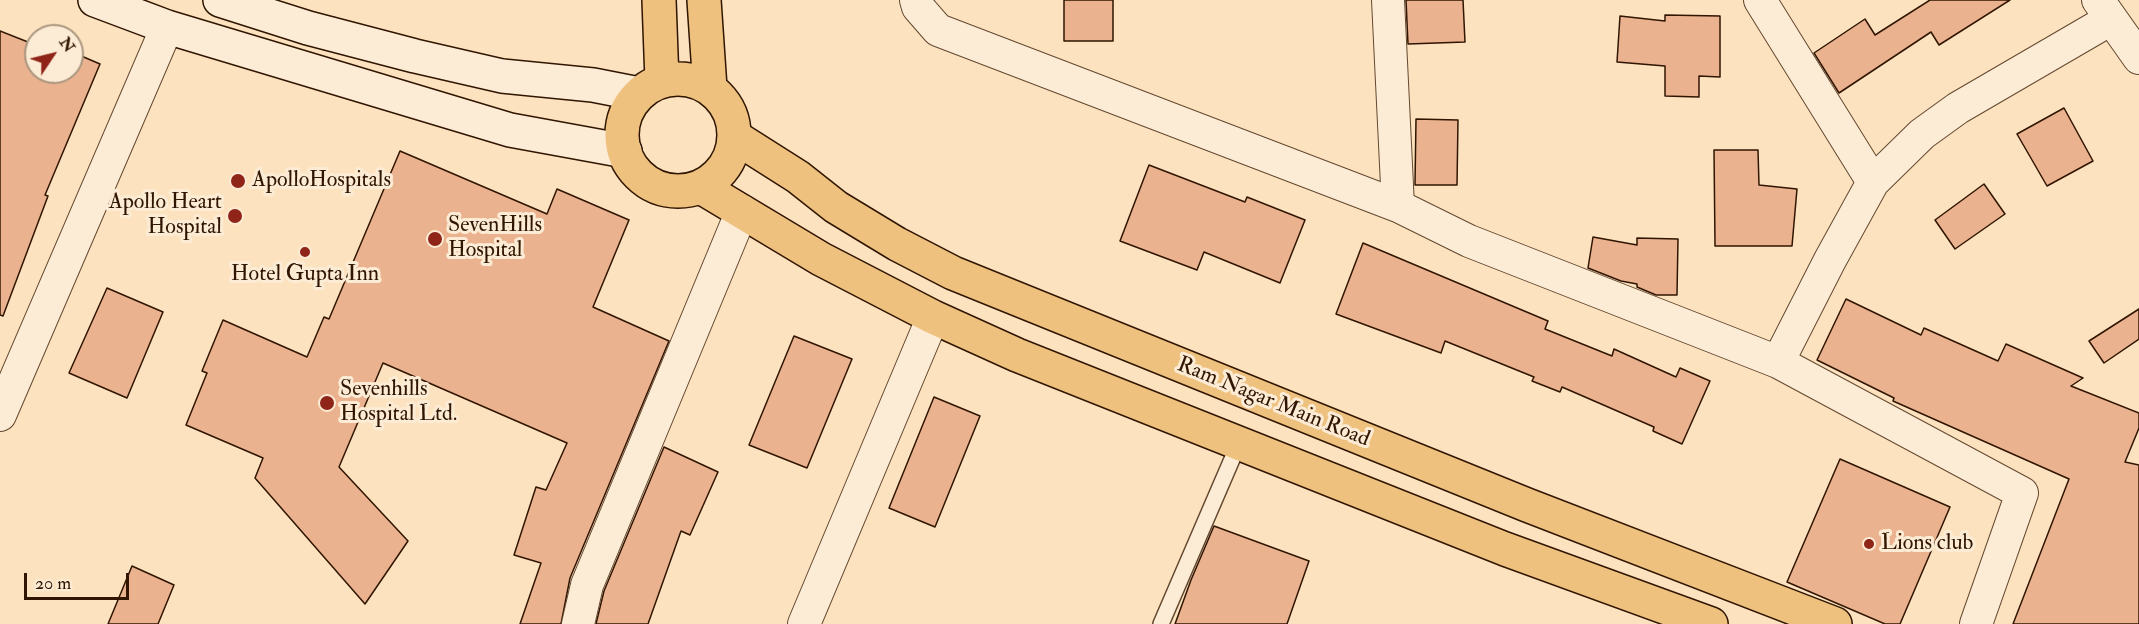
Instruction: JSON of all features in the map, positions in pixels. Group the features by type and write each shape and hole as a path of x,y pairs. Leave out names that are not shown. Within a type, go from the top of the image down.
{"main road":[{"path":"95,0 167,27 510,130 624,151"},
{"path":"220,0 308,28 502,76 593,85 651,87 687,79 710,88 728,110 735,137 730,158 718,174 701,187 678,191 655,186 636,172 624,151 622,130 627,110 651,87 659,0"},
{"path":"704,0 710,88"},
{"name":"Ram Nagar Main Road","path":"735,137 798,177 836,207 897,244 953,273 1527,505 1835,624"},
{"path":"701,187 821,259 933,317 1017,355 1505,549 1711,624"}],"street":[{"path":"916,0 918,7 938,30 1398,206 1469,241 1778,362 2022,493 1976,624"},
{"path":"1388,0 1398,206"},
{"path":"1760,0 1873,182"},
{"path":"1778,362 1873,182 1922,134 2105,10 2139,58"},
{"path":"0,415 167,27"},
{"path":"578,624 587,585 742,212"},
{"path":"804,624 933,317"}],"lane":[{"path":"1161,624 1239,442"}],"building":[{"path":"1064,0 1113,0 1113,41 1064,41"},
{"path":"1406,0 1463,0 1465,42 1408,44"},
{"path":"1930,0 2010,0 1939,45 1931,32 1839,93 1814,53 1865,19 1875,35"},
{"path":"1665,15 1720,16 1720,77 1699,76 1699,97 1665,96 1665,66 1617,62 1620,16 1665,21"},
{"path":"0,31 24,40 24,84 84,84 84,57 100,64 45,195 48,196 3,316 0,315"},
{"path":"2064,108 2093,161 2047,186 2017,134"},
{"path":"1416,119 1458,120 1457,185 1415,185"},
{"path":"1714,150 1758,150 1759,185 1797,189 1792,246 1715,246"},
{"name":"Sevenhills Hospital Ltd.","path":"400,151 547,214 557,189 629,220 593,307 669,341 570,578 561,624 520,624 541,563 514,555 536,487 546,490 567,443 383,363 339,467 408,541 365,604 255,478 263,458 186,425 207,373 202,371 223,320 307,357 324,317 329,319"},
{"path":"1149,165 1245,202 1247,197 1305,220 1280,283 1204,252 1197,270 1120,241"},
{"path":"1984,184 2005,214 1955,249 1935,220"},
{"path":"1593,237 1637,245 1637,238 1678,239 1677,295 1656,295 1637,287 1637,284 1621,281 1588,268"},
{"path":"1363,243 1548,321 1545,329 1612,356 1614,349 1676,377 1680,368 1710,381 1682,444 1653,431 1654,427 1562,387 1560,392 1532,381 1534,377 1445,341 1441,353 1336,314"},
{"path":"107,288 163,312 127,398 69,373"},
{"path":"1846,299 1921,335 1924,328 1998,361 2006,344 2083,378 2071,386 2139,413 2139,428 2125,462 2139,465 2139,624 2013,624 2069,479 1893,401 1894,398 1817,360"},
{"path":"2139,309 2139,339 2104,363 2089,341"},
{"path":"794,336 852,359 807,468 749,445"},
{"path":"934,397 980,416 935,527 889,508"},
{"path":"664,447 718,472 690,535 681,531 648,624 596,624 604,591"},
{"name":"Lions club","path":"1840,459 1950,507 1900,624 1885,624 1787,582"},
{"path":"1214,526 1309,561 1287,624 1175,624"},
{"path":"132,566 174,585 158,624 108,624"}],"place":[{"name":"ApolloHospitals","path":"238,181"},
{"name":"Apollo Heart Hospital","path":"235,216"},
{"name":"SevenHills Hospital","path":"435,239"},
{"name":"Hotel Gupta Inn","path":"305,252"},
{"name":"Sevenhills Hospital Ltd.","path":"327,403"},
{"name":"Lions club","path":"1869,544"}]}
